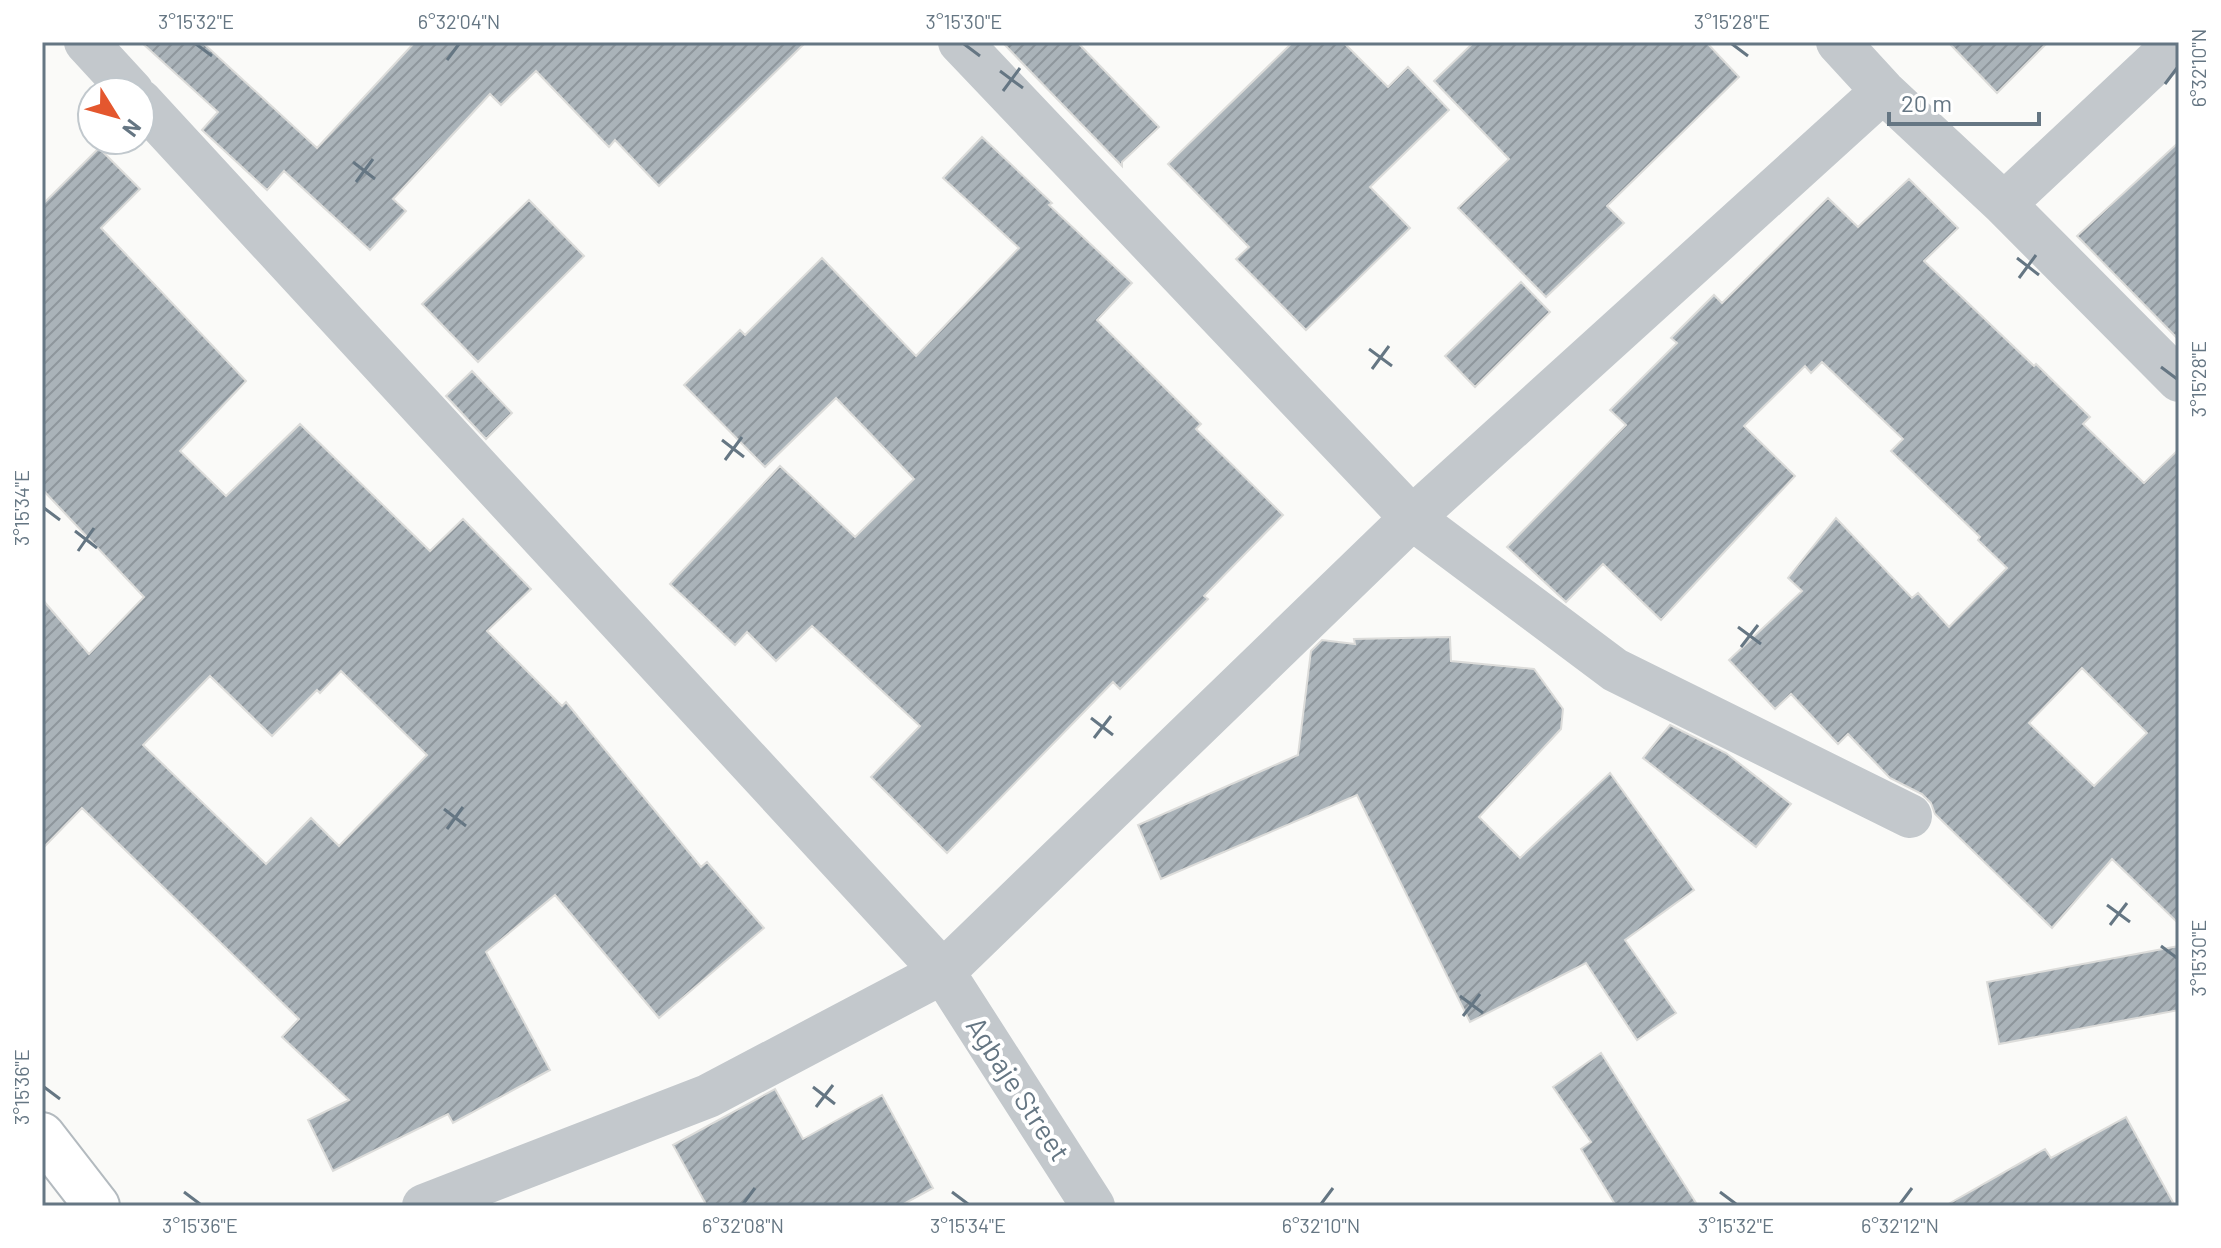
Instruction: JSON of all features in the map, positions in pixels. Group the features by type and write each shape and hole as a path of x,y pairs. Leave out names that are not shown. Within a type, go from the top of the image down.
{"main road":[{"path":"42,1135 97,1206"}],"street":[{"path":"86,42 117,76"},
{"path":"960,42 1412,518 1615,670 1910,816"},
{"path":"1838,42 1883,91 2004,204 2179,380"},
{"path":"2004,204 2177,42"},
{"path":"424,1206 708,1096 943,972 1412,518 1883,91"},
{"name":"Agbaje Street","path":"156,118 943,972 1093,1206"}],"building":[{"path":"141,42 202,42 317,148 415,42 806,42 659,186 615,140 609,147 536,71 501,105 490,94 393,199 406,211 370,250 284,171 267,190 202,130 218,112"},
{"path":"1002,42 1077,42 1159,127 1122,162 1122,166"},
{"path":"1293,42 1343,42 1388,87 1408,67 1449,110 1370,187 1410,228 1306,330 1236,259 1249,247 1168,164"},
{"path":"1474,42 1706,42 1739,77 1607,206 1624,223 1546,297 1458,208 1509,159 1434,81"},
{"path":"1948,42 2048,42 1997,93"},
{"path":"982,137 1132,283 1097,320 1201,424 1196,429 1283,515 1204,596 1208,599 1120,689 1113,682 947,853 871,777 920,726 812,626 776,661 747,632 735,645 670,584 780,466 855,537 914,479 836,398 765,467 684,385 740,330 745,335 822,258 916,356 1019,248 943,178"},
{"path":"2179,142 2179,340 2077,236"},
{"path":"91,156 107,156 140,189 101,228 246,381 180,451 226,496 300,424 430,551 463,519 531,589 487,631 562,706 566,702 701,867 707,862 764,928 659,1018 555,895 486,952 550,1070 453,1123 448,1114 333,1171 308,1120 349,1100 282,1037 299,1019 82,808 42,849 42,599 89,654 144,597 42,489 42,205","holes":["341,671 427,755 339,846 311,818 266,864 143,745 210,676 272,736 317,690 320,693"]},
{"path":"1909,179 1958,228 1924,261 2090,417 2083,424 2144,483 2179,449 2179,924 2112,859 2052,928 1935,814 1931,803 1922,794 1890,778 1848,734 1838,744 1791,694 1775,709 1729,660 1802,591 1788,578 1836,518 1912,598 1918,593 1949,627 2007,568 1978,540 1980,537 1891,451 1903,439 1822,362 1811,373 1805,366 1744,426 1795,476 1661,620 1603,564 1566,602 1507,547 1626,425 1610,410 1677,343 1671,338 1714,295 1722,303 1828,198 1858,227","holes":["2082,668 2147,733 2094,786 2029,723"]},
{"path":"529,200 584,256 478,362 422,304"},
{"path":"1521,282 1550,312 1475,387 1445,356"},
{"path":"472,371 512,413 486,439 446,396"},
{"path":"1450,637 1451,661 1534,669 1563,709 1561,729 1479,817 1520,858 1610,773 1694,890 1625,940 1676,1013 1637,1040 1586,963 1470,1022 1357,795 1161,879 1138,825 1298,755 1311,651 1322,640 1355,644 1354,639"},
{"path":"1670,725 1726,753 1791,804 1756,847 1643,758"},
{"path":"2179,946 2179,1010 1999,1044 1987,982"},
{"path":"1601,1053 1698,1206 1616,1206 1581,1149 1591,1142 1553,1087"},
{"path":"775,1089 803,1139 882,1095 933,1188 900,1206 707,1206 673,1145"},
{"path":"2126,1117 2175,1206 1945,1206 2045,1149 2051,1158"}]}
